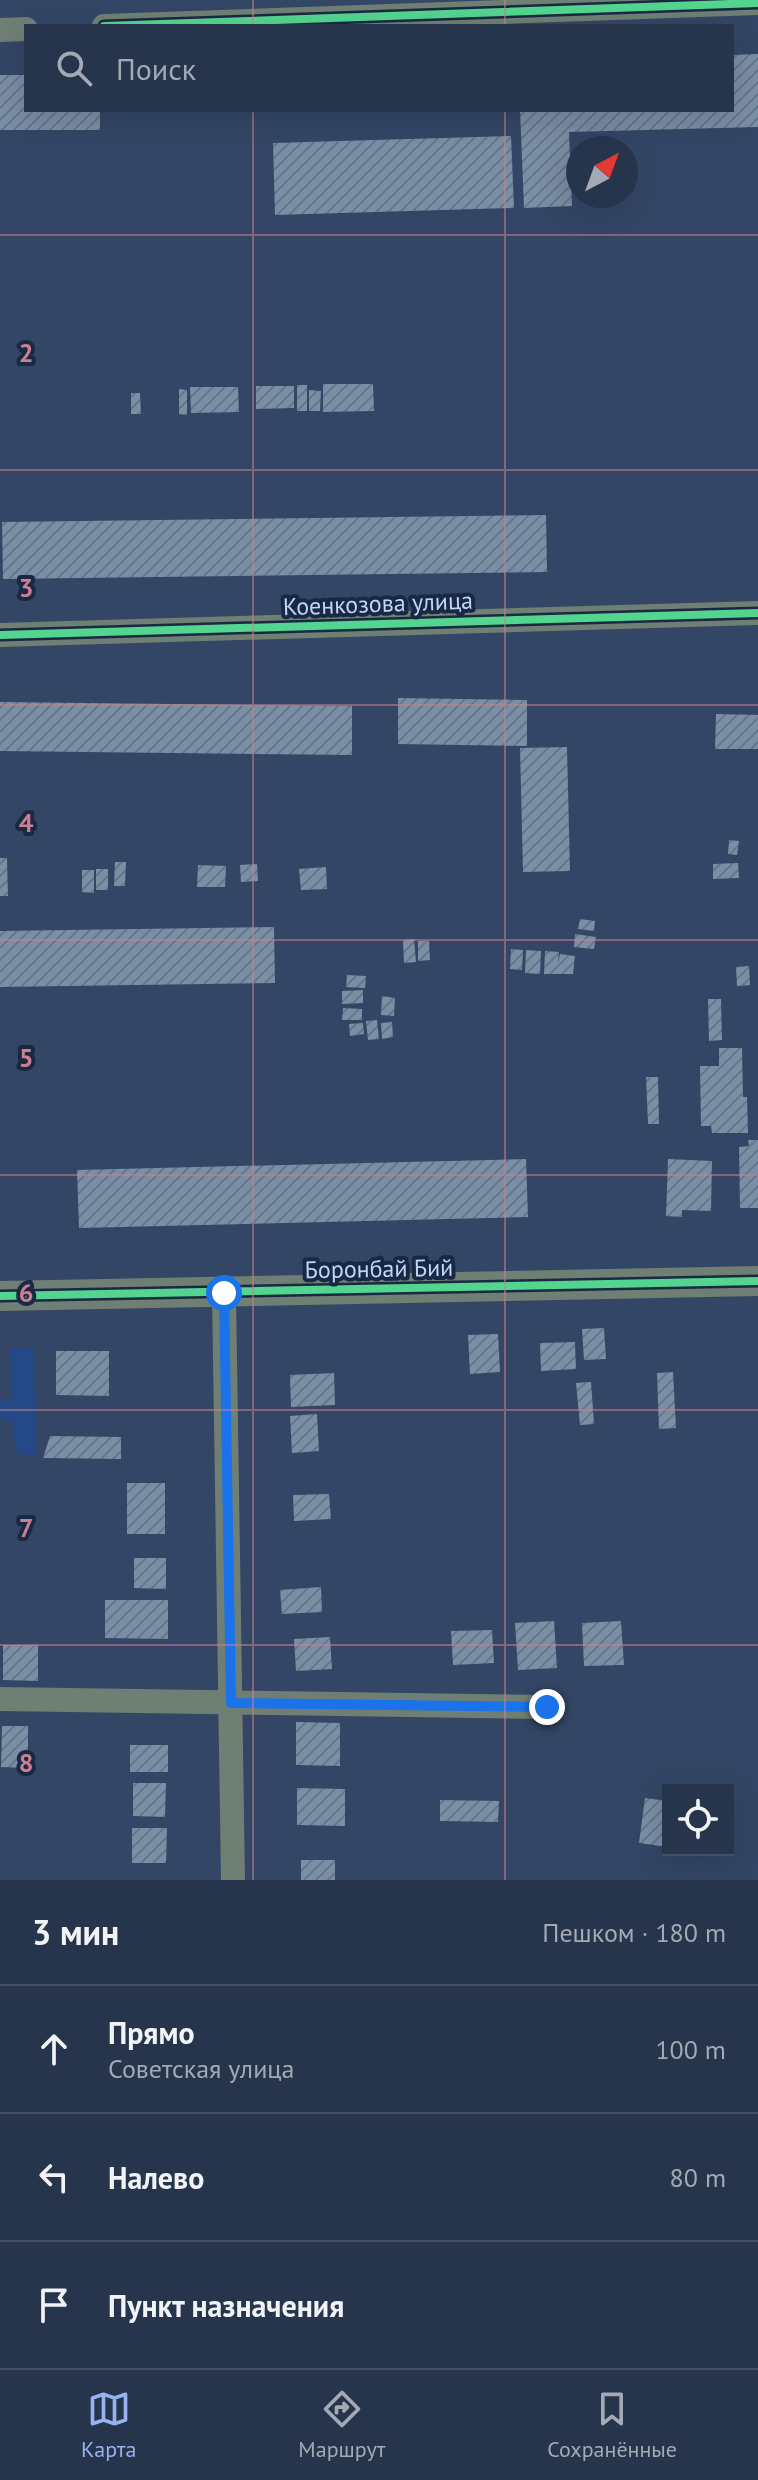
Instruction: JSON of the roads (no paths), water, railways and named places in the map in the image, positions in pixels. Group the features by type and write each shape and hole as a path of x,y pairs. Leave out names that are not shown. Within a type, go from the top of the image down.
{"street":[{"path":"161,24 758,3"},
{"path":"0,30 24,29"},
{"name":"Коенкозова улица","path":"0,635 758,613"},
{"name":"Боронбай Бий","path":"0,1296 758,1281"},
{"path":"224,1293 233,1880"},
{"path":"0,1699 547,1707"}]}
